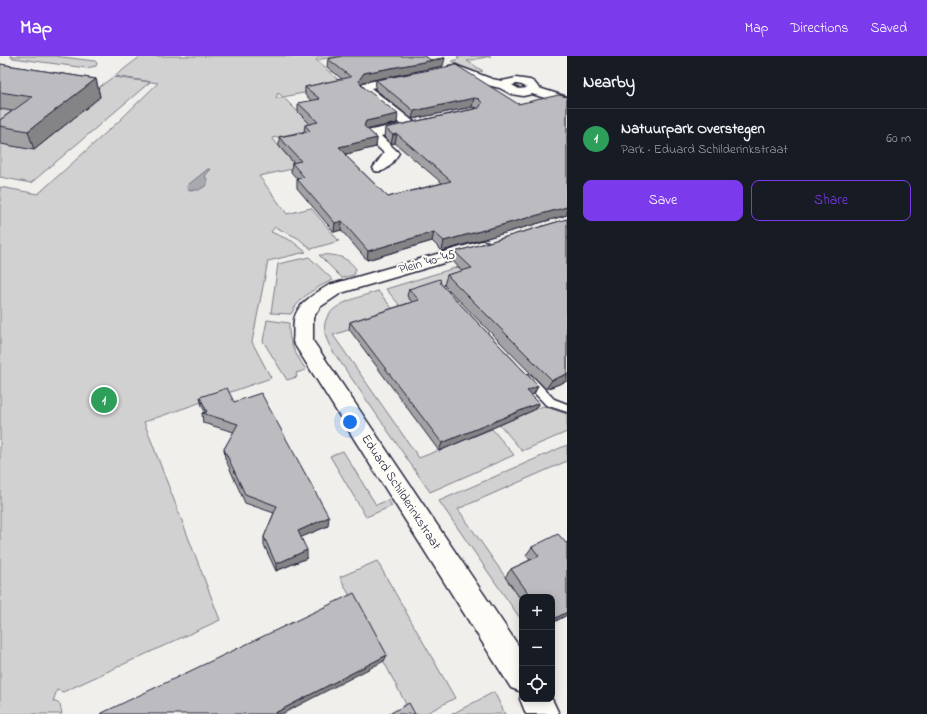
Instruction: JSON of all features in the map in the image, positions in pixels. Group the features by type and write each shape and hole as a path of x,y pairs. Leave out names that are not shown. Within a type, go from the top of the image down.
{"street":[{"path":"441,71 456,68 480,80 505,85 510,90 519,92 528,92 532,90 567,100"},
{"path":"410,126 365,89 367,85 419,75"},
{"path":"380,168 392,153 371,134 425,122"},
{"name":"Plein '40-'45","path":"314,303 335,289 498,241"},
{"name":"Eduard Schilderinkstraat","path":"314,303 304,318 303,342 519,672"},
{"path":"537,702 543,714"}],"lane":[{"path":"524,374 550,402 567,408"}],"shaded area":[{"path":"10,56 54,56 95,61 97,63 96,66 86,68 13,58"},
{"path":"141,56 340,56 316,60 344,85 283,97 278,93 276,98 284,98 315,129 272,138 297,168 259,176 287,214 311,208 339,241 311,249 298,238 275,227 271,232 292,241 306,252 268,261 252,342 271,378 144,422 220,620 63,692 57,690 53,701 60,704 62,714 0,714 0,187 38,194 119,121 158,83 115,76"},
{"path":"491,56 467,61 483,71 472,73 452,61 459,59 457,57"},
{"path":"113,77 150,82 31,183 0,177 0,84 86,97"},
{"path":"208,169 211,169 205,176 207,179 207,185 199,190 189,190 187,187 189,184"},
{"path":"319,255 340,257 349,261 356,269 354,275 342,278"},
{"path":"309,257 333,280 303,297 291,314 271,313 278,264"},
{"path":"458,267 469,277 408,297 514,418 543,406 567,414 567,432 522,451 386,289"},
{"path":"378,291 397,314 333,335 419,458 492,429 514,455 430,492 332,350 326,336 325,325 328,316 334,309 343,303"},
{"path":"267,320 289,323 291,342 306,370 296,373 297,377 287,380 263,341"},
{"path":"567,445 567,461 458,509 519,597 519,617 439,501"},
{"path":"343,451 376,505 388,500 392,506 366,517 330,456"},
{"path":"377,561 455,698 425,714 411,714 340,577"},
{"path":"494,692 505,714 452,714"}],"building":[{"path":"343,56 424,56 431,60 445,58 364,73 359,80 361,85 398,114 366,121 364,126 377,138 339,147 346,154 345,155 388,197 451,181 397,134 393,135 385,128 479,108 482,103 479,99 474,98 414,111 376,80 456,65 518,104 559,95 567,97 567,207 444,241 434,232 368,251 342,221 335,223 297,179 304,177 292,163 301,161 279,137 310,131 305,125 318,122 298,103 320,99 305,87 351,77 328,59"},
{"path":"0,64 96,79 28,131 0,126 0,120 32,97 0,92"},
{"path":"567,219 567,374 552,380 447,275 472,268 455,252"},
{"path":"440,279 441,284 538,386 527,391 539,403 442,443 350,322 419,300 409,289"},
{"path":"227,388 234,402 261,393 329,517 298,531 307,550 276,564 264,537 277,506 245,494 224,449 238,424 202,413 207,412 200,397"},
{"path":"558,534 566,543 567,542 567,612 555,618 555,594 529,594 511,569 539,556 532,547"},
{"path":"354,593 387,655 273,714 100,714"},
{"path":"409,703 415,714 389,714"}],"place":[{"name":"Natuurpark Overstegen","path":"104,400"}]}
